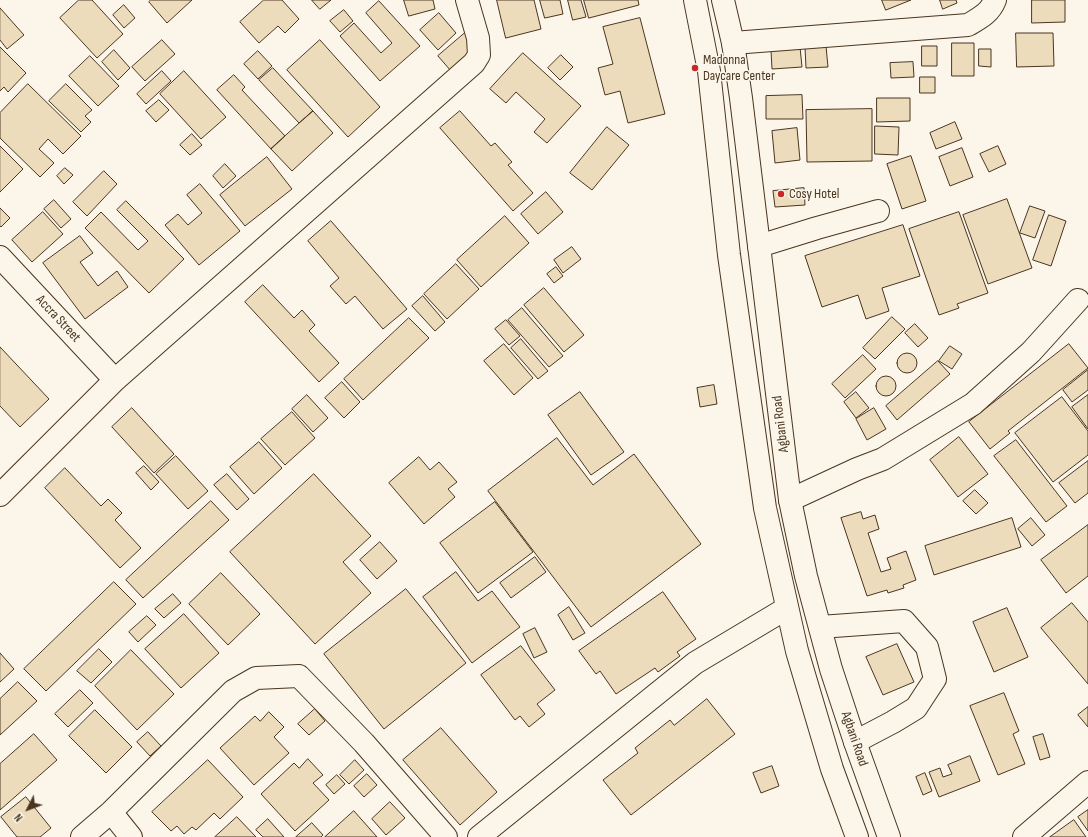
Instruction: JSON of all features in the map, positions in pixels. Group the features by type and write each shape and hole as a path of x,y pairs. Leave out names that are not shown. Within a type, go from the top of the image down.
{"street":[{"path":"0,495 115,380 474,63 479,55 478,38 467,0"},
{"name":"Agbani Road","path":"695,0 709,71 729,255 765,508 797,651 832,769 858,837"},
{"name":"Agbani Road","path":"723,0 733,43 741,98 790,500 806,576 831,669 889,837"},
{"path":"733,43 968,25 981,18 992,8 995,0"},
{"path":"759,246 878,211"},
{"name":"Accra Street","path":"0,257 115,380"},
{"path":"790,500 857,469 883,460 973,404 1031,352 1078,300"},
{"path":"479,837 695,664 787,608"},
{"path":"820,627 904,621 927,647 935,679 916,708 894,722 855,742"},
{"path":"82,837 111,812 233,692 256,678 299,676 364,743 446,837"},
{"path":"1024,837 1088,782"},
{"path":"111,812 131,837"}],"building":[{"path":"79,0 92,0 123,34 97,58 60,18"},
{"path":"151,0 192,0 167,23 149,2"},
{"path":"264,0 282,0 299,19 285,33 278,26 259,43 240,22"},
{"path":"312,0 331,0 320,9"},
{"path":"404,0 433,0 435,9 409,16"},
{"path":"497,0 534,0 541,29 506,38"},
{"path":"540,0 560,0 563,14 545,18"},
{"path":"568,0 581,0 586,17 573,20"},
{"path":"584,0 638,0 639,5 589,18"},
{"path":"882,0 911,0 886,10"},
{"path":"940,0 956,0 957,3 943,9"},
{"path":"1032,0 1065,0 1065,22 1032,23"},
{"path":"379,1 420,46 380,81 340,36 354,23 381,53 392,43 366,13"},
{"path":"124,5 135,18 124,28 113,15"},
{"path":"0,8 24,35 7,49 0,40"},
{"path":"344,10 353,21 340,32 330,21"},
{"path":"439,13 456,33 438,50 420,30"},
{"path":"640,18 665,114 628,123 620,91 605,95 598,68 613,64 603,27"},
{"path":"465,33 478,48 451,71 438,56"},
{"path":"1016,33 1053,33 1054,66 1017,67"},
{"path":"162,40 175,54 145,81 132,67"},
{"path":"320,40 380,107 348,137 287,70"},
{"path":"952,43 974,43 974,76 952,76"},
{"path":"826,46 828,67 806,68 805,47"},
{"path":"922,46 937,46 937,66 922,66"},
{"path":"0,47 26,73 8,92 4,87 0,91"},
{"path":"800,47 802,67 772,69 771,50"},
{"path":"979,49 991,49 991,67 979,66"},
{"path":"114,50 130,68 118,80 102,62"},
{"path":"258,51 272,66 258,79 244,64"},
{"path":"523,53 581,106 547,143 534,132 545,119 516,92 506,103 490,89"},
{"path":"561,55 573,67 560,80 548,68"},
{"path":"90,56 119,86 98,106 69,76"},
{"path":"913,62 914,77 891,78 890,63"},
{"path":"273,68 313,111 299,123 259,80"},
{"path":"162,71 171,81 146,104 137,94"},
{"path":"184,71 226,117 201,139 160,94"},
{"path":"234,75 245,87 242,90 285,136 271,149 217,90"},
{"path":"920,77 935,77 935,93 920,93"},
{"path":"28,84 81,136 63,154 48,139 39,149 54,163 40,177 0,138 0,113"},
{"path":"66,84 92,110 85,116 91,122 81,132 49,101"},
{"path":"802,95 803,119 766,119 766,96"},
{"path":"877,98 910,98 910,121 877,122"},
{"path":"159,100 169,110 156,122 146,111"},
{"path":"872,109 872,161 807,162 806,110"},
{"path":"313,111 333,133 292,171 271,149"},
{"path":"460,111 491,146 495,143 512,162 508,165 533,193 513,211 440,128"},
{"path":"955,122 962,139 936,149 930,133"},
{"path":"875,126 899,127 898,155 875,154"},
{"path":"607,127 629,145 592,190 570,173"},
{"path":"797,128 800,160 775,163 772,131"},
{"path":"192,134 202,145 190,155 180,145"},
{"path":"0,146 23,169 0,192"},
{"path":"998,146 1006,164 989,172 980,154"},
{"path":"962,148 973,177 950,186 939,157"},
{"path":"911,156 926,201 902,209 887,164"},
{"path":"267,157 292,189 245,226 220,195"},
{"path":"225,164 236,176 223,188 213,176"},
{"path":"65,168 73,175 64,184 57,176"},
{"path":"104,171 117,184 87,216 73,202"},
{"path":"200,184 240,231 199,265 165,225 178,214 188,225 202,213 187,195"},
{"path":"804,188 805,205 775,207 773,191"},
{"path":"546,192 563,212 538,234 521,214"},
{"path":"1007,199 1032,268 988,284 963,215"},
{"path":"54,200 71,219 61,228 44,209"},
{"path":"126,201 184,259 149,293 85,228 101,212 138,250 148,241 117,210"},
{"path":"1030,206 1045,211 1035,238 1020,233"},
{"path":"0,208 10,218 1,227 0,226"},
{"path":"43,212 63,234 32,262 12,240"},
{"path":"959,212 988,293 957,304 959,308 939,315 909,229"},
{"path":"1049,215 1066,221 1051,266 1033,260"},
{"path":"505,216 529,243 481,287 457,260"},
{"path":"331,221 407,309 383,329 355,296 346,304 330,286 339,278 308,241"},
{"path":"903,225 920,276 882,288 889,311 866,319 858,295 822,307 805,256"},
{"path":"80,236 93,253 80,262 98,286 117,271 128,287 85,319 43,263"},
{"path":"572,247 581,259 563,273 554,260"},
{"path":"456,264 479,289 447,319 424,294"},
{"path":"556,267 563,276 554,283 547,274"},
{"path":"263,285 294,318 302,310 315,325 309,331 339,363 319,382 245,302"},
{"path":"544,288 584,335 564,352 524,305"},
{"path":"423,296 445,322 435,331 412,306"},
{"path":"522,308 563,356 549,367 508,320"},
{"path":"892,317 905,329 875,359 863,348"},
{"path":"409,318 429,338 363,400 344,379"},
{"path":"506,320 520,336 509,345 495,329"},
{"path":"915,324 928,338 918,347 905,333"},
{"path":"521,339 548,371 538,379 511,348"},
{"path":"504,344 533,378 514,395 484,361"},
{"path":"1069,344 1088,368 1008,431 1010,433 990,449 969,422"},
{"path":"950,346 962,354 952,369 939,361"},
{"path":"0,347 49,399 20,427 0,406"},
{"path":"907,353 914,356 917,363 914,370 907,373 900,370 897,363 900,356"},
{"path":"863,355 876,369 845,398 832,384"},
{"path":"938,361 950,374 897,420 886,406"},
{"path":"1088,370 1088,390 1072,402 1063,390"},
{"path":"886,376 893,379 896,386 893,393 886,396 879,393 876,386 879,379"},
{"path":"342,382 360,402 344,418 325,398"},
{"path":"714,385 717,404 700,407 697,388"},
{"path":"580,392 624,452 591,475 548,415"},
{"path":"856,392 869,408 856,418 844,402"},
{"path":"307,395 328,418 313,432 292,409"},
{"path":"1088,395 1088,429 1072,407"},
{"path":"1062,397 1088,431 1088,455 1053,482 1015,433"},
{"path":"132,408 174,454 154,473 112,427"},
{"path":"874,408 886,429 867,440 856,419"},
{"path":"292,412 315,438 285,465 261,439"},
{"path":"959,437 988,474 958,497 930,460"},
{"path":"557,438 593,485 634,454 701,544 591,627 488,491"},
{"path":"1016,440 1067,506 1046,522 994,456"},
{"path":"259,442 282,468 254,494 230,467"},
{"path":"176,456 208,491 188,509 156,474"},
{"path":"419,457 430,470 439,462 457,482 448,489 455,497 424,524 389,483"},
{"path":"1088,461 1088,493 1075,503 1059,483"},
{"path":"144,466 159,482 151,490 136,473"},
{"path":"65,468 101,506 108,499 122,513 115,520 141,548 120,568 45,488"},
{"path":"227,474 249,499 237,510 214,485"},
{"path":"314,474 371,536 343,562 371,593 315,644 230,552"},
{"path":"975,490 988,503 976,514 963,501"},
{"path":"211,501 229,520 143,598 126,580"},
{"path":"495,502 533,552 478,593 440,543"},
{"path":"861,512 863,519 875,515 879,529 868,533 881,572 891,569 887,558 906,551 916,580 903,585 904,588 888,593 887,590 867,596 841,518"},
{"path":"1012,518 1021,547 934,575 925,546"},
{"path":"1031,518 1045,535 1032,546 1018,529"},
{"path":"1088,525 1088,576 1066,593 1041,560"},
{"path":"380,542 397,561 377,579 360,560"},
{"path":"535,557 546,572 511,598 500,583"},
{"path":"456,572 478,601 492,591 520,627 472,663 423,597"},
{"path":"221,573 260,614 228,645 189,604"},
{"path":"114,582 136,604 46,691 24,669"},
{"path":"406,589 466,663 384,729 324,654"},
{"path":"663,592 696,639 677,652 680,656 658,672 655,668 616,694 600,671 596,674 579,651"},
{"path":"173,594 181,603 164,618 155,609"},
{"path":"1072,603 1088,622 1088,684 1041,628"},
{"path":"569,607 585,633 573,640 558,615"},
{"path":"1007,608 1028,657 994,672 973,622"},
{"path":"184,614 219,653 181,688 145,649"},
{"path":"147,616 156,625 138,642 129,632"},
{"path":"535,628 547,652 534,658 523,634"},
{"path":"897,644 914,682 883,695 866,657"},
{"path":"521,646 555,690 537,704 545,714 529,727 520,716 515,720 481,675"},
{"path":"99,649 112,662 91,683 77,671"},
{"path":"131,650 174,694 137,730 95,686"},
{"path":"0,653 14,669 0,682"},
{"path":"18,682 37,701 0,735 0,699"},
{"path":"80,690 93,703 68,727 55,714"},
{"path":"1004,693 1019,731 1013,734 1025,764 998,775 970,706"},
{"path":"707,699 735,734 631,815 603,780 638,753 635,748 670,720 674,725"},
{"path":"1088,707 1088,727 1078,715"},
{"path":"315,709 325,721 309,735 298,724"},
{"path":"95,710 132,747 106,773 69,736"},
{"path":"269,712 284,727 274,737 289,753 254,785 220,748 255,716 260,721"},
{"path":"441,728 497,792 460,825 403,760"},
{"path":"148,732 161,746 150,756 137,742"},
{"path":"34,734 57,760 0,810 0,764"},
{"path":"1043,734 1050,757 1040,760 1033,737"},
{"path":"970,756 980,781 939,797 929,772 940,768 943,777 952,774 948,765"},
{"path":"308,759 323,775 313,783 329,800 295,831 261,794 294,763 299,768"},
{"path":"208,760 243,797 220,819 214,813 196,830 192,827 184,834 177,826 171,831 152,812"},
{"path":"355,760 364,770 349,784 340,775"},
{"path":"772,766 779,786 761,793 753,773"},
{"path":"925,773 932,791 923,795 916,777"},
{"path":"367,774 377,785 364,797 354,786"},
{"path":"337,775 345,784 334,794 326,785"},
{"path":"26,797 51,828 40,837 17,837 1,817"},
{"path":"390,802 405,818 386,835 372,819"},
{"path":"1088,810 1088,831 1078,817"},
{"path":"354,811 377,837 325,837"},
{"path":"237,817 256,837 215,837"},
{"path":"268,819 284,837 263,837 256,830"},
{"path":"1074,820 1086,837 1050,837"},
{"path":"312,823 323,835 321,837 296,837"}],"place":[{"name":"Madonna Daycare Center","path":"695,68"},
{"name":"Cosy Hotel","path":"781,194"}]}
